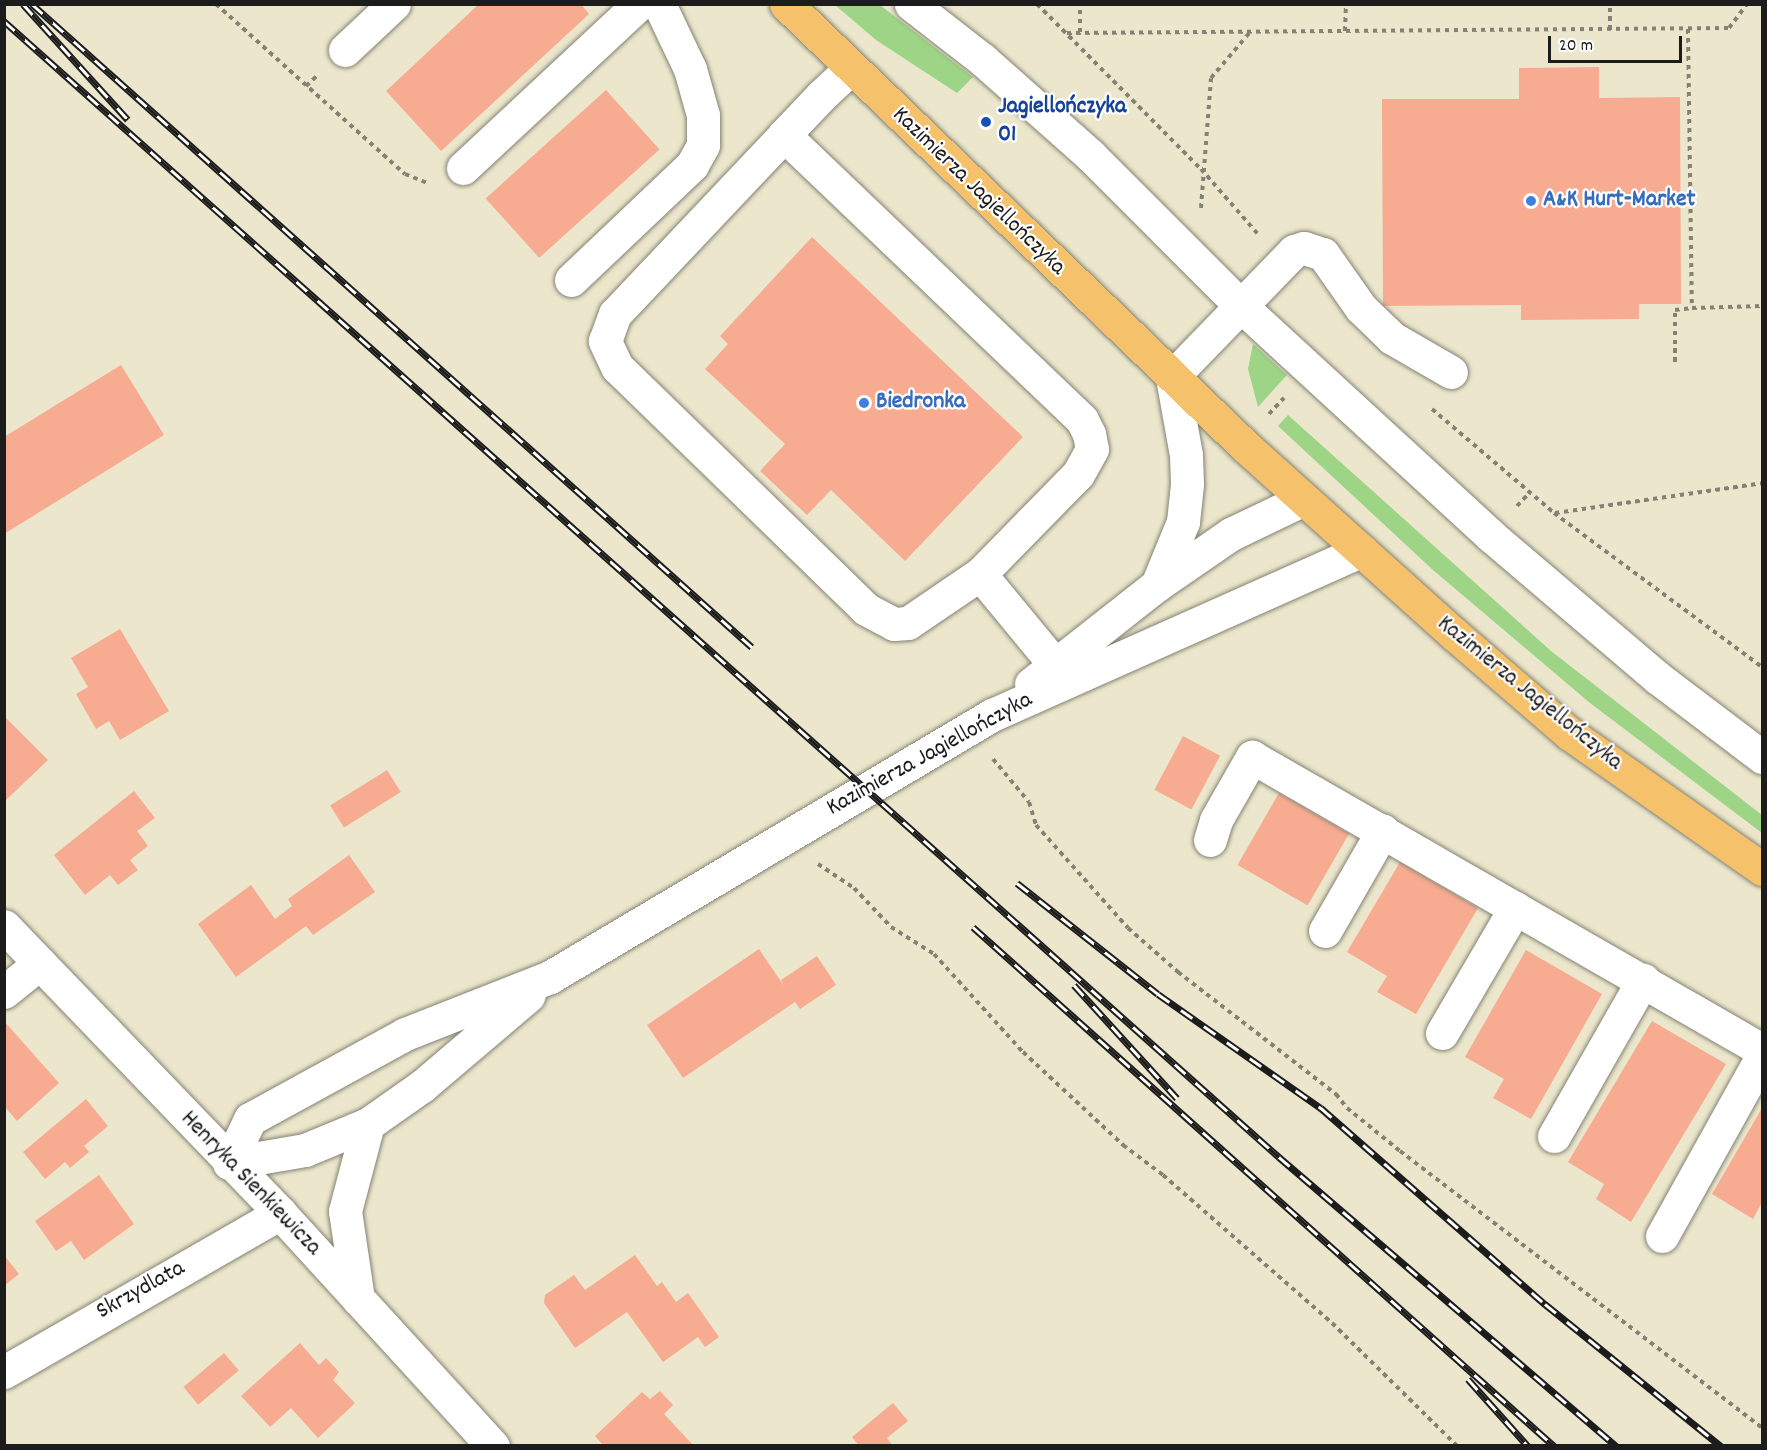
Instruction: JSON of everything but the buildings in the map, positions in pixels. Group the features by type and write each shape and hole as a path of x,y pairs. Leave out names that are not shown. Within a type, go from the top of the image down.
{"main road":[{"name":"Kazimierza Jagiellończyka","path":"786,4 850,69 1302,500 1570,734 1762,869"}],"street":[{"path":"345,50 394,4"},
{"path":"463,168 639,4"},
{"path":"571,280 692,165 703,145 703,116 690,69 659,4"},
{"path":"911,4 983,60 1090,155 1240,305 1491,536 1658,678 1762,757"},
{"path":"784,135 1082,420 1089,434 1092,449 1078,474 980,574 908,623 894,624 878,619 608,355 607,327 615,314 784,135 850,69"},
{"path":"1157,585 1183,522 1187,484 1186,455 1172,377 1294,251 1304,248 1323,254 1361,308 1392,339 1451,372"},
{"path":"992,715 1157,585 1231,534 1302,500"},
{"name":"Kazimierza Jagiellończyka","path":"229,1162 250,1119 405,1034 550,977 992,715 1361,551"},
{"path":"980,574 1055,665"},
{"path":"1210,840 1216,820 1252,757 1383,830 1762,1050"},
{"path":"1325,931 1383,830"},
{"path":"1442,1034 1515,908"},
{"name":"Henryka Sienkiewicza","path":"4,926 280,1213 494,1446"},
{"path":"4,992 40,963"},
{"name":"Kazimierza Jagiellończyka","path":"229,1162 304,1150 368,1124 422,1086 550,977"},
{"path":"1554,1136 1643,980"},
{"path":"1662,1236 1762,1056"},
{"path":"358,1299 345,1211 368,1124"},
{"name":"Skrzydlata","path":"4,1372 280,1213"}],"path":[{"path":"216,4 405,174 429,184 463,168"},
{"path":"1080,4 1080,32"},
{"path":"1345,31 1346,4"},
{"path":"1610,4 1610,30"},
{"path":"1065,33 1729,28 1747,4"},
{"path":"1688,29 1692,308"},
{"path":"1177,244 1198,224 1211,78 1251,32"},
{"path":"1675,362 1675,310 1762,306"},
{"path":"1554,513 1762,483"},
{"path":"991,756 1029,802 1036,825 1128,928 1178,972 1336,1094 1347,1108 1400,1151 1762,1428"},
{"path":"812,858 854,888 891,927 934,954 1023,1052 1123,1145 1163,1175 1332,1323 1456,1446"}],"green space":[{"path":"835,5 880,5 973,77 957,93 876,40"},
{"path":"1253,344 1287,375 1258,407 1248,369"},
{"path":"1288,415 1551,651 1762,815 1762,833 1590,703 1433,570 1278,426"}],"railway":[{"path":"23,4 128,120"},
{"path":"32,4 752,647"},
{"path":"4,21 1279,1157 1616,1446"},
{"path":"1017,883 1158,994 1321,1108 1545,1304 1721,1446"},
{"path":"973,927 1554,1446"},
{"path":"1074,985 1177,1098"},
{"path":"1468,1379 1528,1446"}],"place":[{"name":"Jagiellończyka 01","path":"986,122"},
{"name":"A&K Hurt-Market","path":"1531,201"},
{"name":"Biedronka","path":"864,403"}]}
